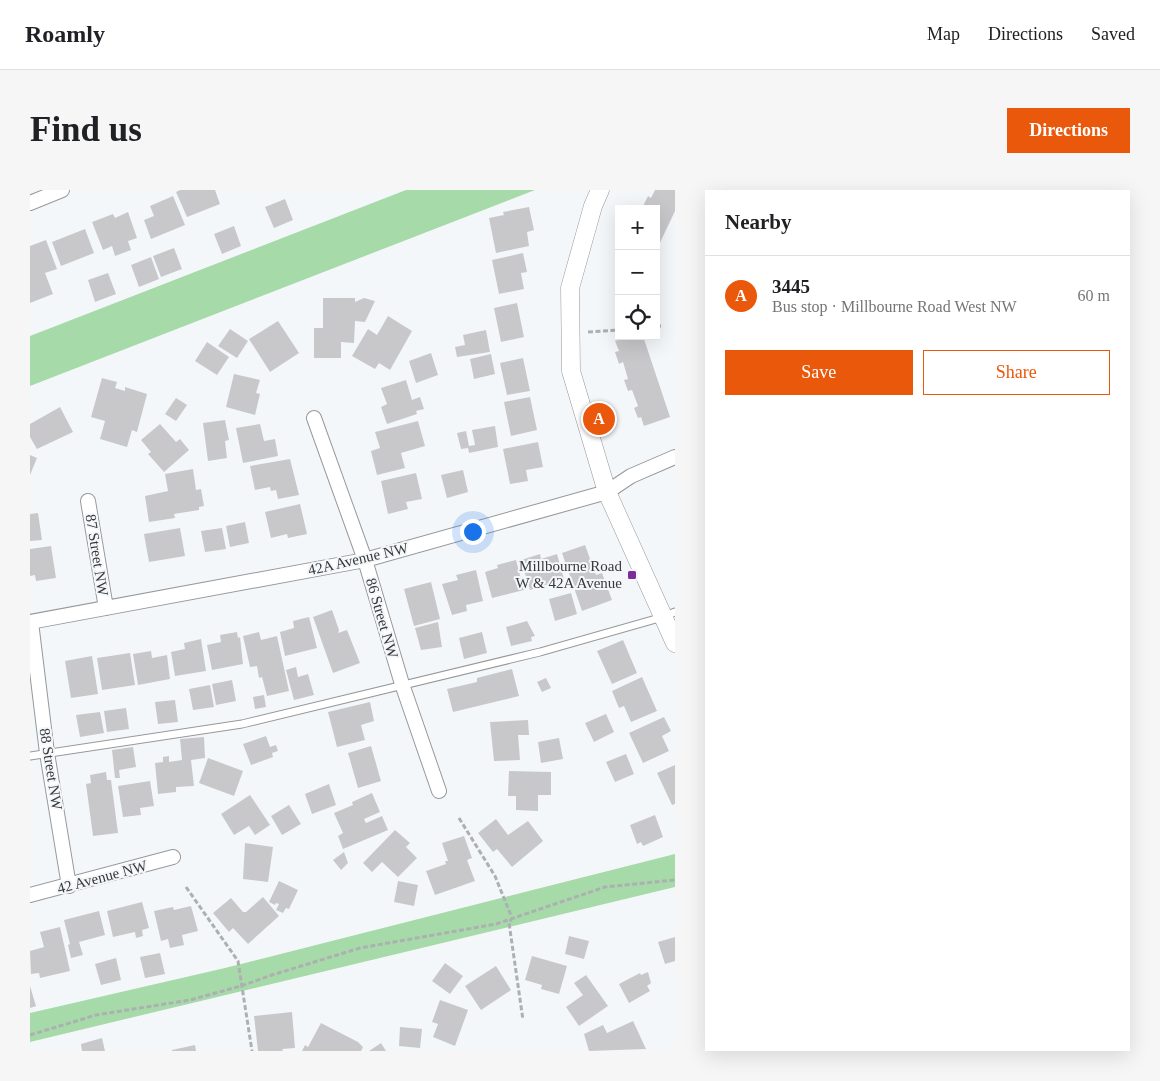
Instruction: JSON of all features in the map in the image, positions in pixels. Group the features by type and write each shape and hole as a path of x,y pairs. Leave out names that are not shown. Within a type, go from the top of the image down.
{"street":[{"path":"30,203 62,190"},
{"path":"600,190 593,206 570,288 571,371 608,492 669,614 675,643"},
{"name":"86 Street NW","path":"314,418 365,560 402,684 439,791"},
{"name":"42A Avenue NW","path":"30,622 365,560 608,492 632,476 675,457"},
{"name":"87 Street NW","path":"88,501 106,608"},
{"name":"88 Street NW","path":"30,622 47,753 69,886"},
{"name":"42 Avenue NW","path":"30,895 173,857"}],"lane":[{"path":"30,756 242,724 540,652 669,614"}],"path":[{"path":"587,332 615,330"},
{"path":"458,818 495,876 512,918"},
{"path":"30,1035 96,1015 190,1000 241,986 360,948 476,929 604,887 618,884 675,880"},
{"path":"186,887 238,961 252,1051"},
{"path":"512,918 509,923 523,1020"}],"green space":[{"path":"406,190 535,190 30,386 30,336"},
{"path":"675,854 675,887 30,1042 30,1013 225,968"}],"building":[{"path":"180,190 215,190 220,204 187,217 176,192"},
{"path":"655,190 675,190 675,211 660,243 660,205 644,205 648,196 651,198"},
{"path":"173,196 185,225 151,239 144,220 154,216 150,206"},
{"path":"285,199 293,220 274,228 265,207"},
{"path":"529,207 534,230 527,232 529,246 496,253 489,218 504,215 503,212"},
{"path":"128,212 137,238 128,241 131,250 115,256 112,246 103,250 92,222 113,214 115,218"},
{"path":"234,226 241,246 222,254 214,234"},
{"path":"85,229 94,253 61,266 52,242"},
{"path":"46,240 57,269 45,273 53,294 30,303 30,246"},
{"path":"174,248 182,269 161,277 153,256"},
{"path":"523,253 527,272 521,273 524,289 499,294 492,260"},
{"path":"151,257 159,279 139,287 131,265"},
{"path":"108,273 116,294 95,302 88,280"},
{"path":"323,298 355,298 355,302 364,298 375,301 365,322 355,321 354,343 341,342 341,358 314,358 314,328 323,328"},
{"path":"517,303 524,337 501,342 494,308"},
{"path":"388,316 412,331 390,370 379,363 375,369 352,356 368,329 377,335"},
{"path":"278,321 299,353 270,372 249,339"},
{"path":"230,329 248,341 237,358 218,346"},
{"path":"486,330 490,352 457,357 455,347 465,345 463,335"},
{"path":"644,340 670,417 644,426 641,417 638,418 634,408 638,406 632,390 628,391 624,380 628,379 623,362 619,364 615,352 619,351 615,341"},
{"path":"207,342 229,357 217,375 195,361"},
{"path":"431,353 438,375 416,383 409,361"},
{"path":"491,354 495,374 474,379 470,359"},
{"path":"523,358 530,391 507,395 500,363"},
{"path":"234,374 260,380 256,393 260,394 255,415 226,407"},
{"path":"102,378 117,382 115,388 125,391 125,387 147,394 137,432 132,430 127,447 100,439 105,421 91,417"},
{"path":"406,380 412,400 420,397 424,409 416,411 417,414 387,424 381,407 387,404 381,388"},
{"path":"530,397 537,430 511,436 504,402"},
{"path":"176,398 187,405 176,421 165,414"},
{"path":"60,407 73,432 37,449 30,437 30,424"},
{"path":"225,420 229,440 225,441 227,458 208,461 203,423"},
{"path":"418,421 425,446 401,453 405,468 377,475 371,451 380,448 375,432"},
{"path":"160,424 176,442 180,439 189,450 164,472 148,454 151,452 141,440"},
{"path":"260,424 264,441 275,439 278,456 243,463 236,428"},
{"path":"495,426 498,447 469,453 468,448 461,449 457,433 466,431 469,446 475,445 472,430"},
{"path":"538,442 543,467 526,470 528,481 510,484 503,449"},
{"path":"30,455 37,458 30,475"},
{"path":"290,459 299,495 278,499 276,490 271,491 270,487 255,490 250,466"},
{"path":"193,469 196,490 201,489 204,506 199,507 199,510 174,514 175,518 149,522 145,496 168,491 165,474"},
{"path":"463,470 468,492 447,498 441,475"},
{"path":"416,473 422,499 406,502 408,509 388,514 381,481"},
{"path":"300,504 307,534 288,538 287,534 271,538 265,512"},
{"path":"38,513 42,540 30,541 30,514"},
{"path":"245,522 249,543 230,547 226,526"},
{"path":"180,528 185,556 149,562 144,534"},
{"path":"222,528 226,549 205,552 201,531"},
{"path":"585,545 596,575 602,573 612,600 582,611 562,553"},
{"path":"51,546 56,578 36,581 35,575 30,576 30,549"},
{"path":"540,554 541,559 557,554 564,579 530,590 521,560"},
{"path":"516,560 524,590 492,598 485,572 498,568 497,565"},
{"path":"476,570 483,601 466,605 467,611 452,615 442,584 458,580 456,575"},
{"path":"431,582 440,619 414,626 404,589"},
{"path":"571,593 577,614 555,621 549,599"},
{"path":"332,610 339,630 338,633 347,630 360,663 333,673 313,617"},
{"path":"309,617 317,648 285,656 280,632 294,628 293,621"},
{"path":"527,621 535,636 531,637 532,641 511,646 506,627"},
{"path":"438,622 442,647 421,650 415,628"},
{"path":"237,632 238,638 240,637 243,664 212,670 207,645 221,642 220,635"},
{"path":"259,632 261,640 277,636 289,691 267,696 262,677 259,678 257,666 250,667 243,636"},
{"path":"482,632 487,653 464,659 459,638"},
{"path":"201,639 206,671 175,676 171,652 185,649 184,643"},
{"path":"623,640 637,673 612,684 597,651"},
{"path":"151,651 152,658 167,655 170,679 138,685 133,654"},
{"path":"130,653 135,685 102,690 97,658"},
{"path":"92,656 98,694 71,698 65,661"},
{"path":"296,667 298,677 308,674 314,695 294,700 286,670"},
{"path":"512,669 519,696 453,712 447,689 477,682 477,678"},
{"path":"642,677 657,711 631,722 624,706 619,708 612,691"},
{"path":"546,678 551,688 542,692 537,682"},
{"path":"232,680 236,701 216,705 212,684"},
{"path":"210,685 214,707 193,710 189,689"},
{"path":"264,695 266,707 255,709 253,697"},
{"path":"175,700 178,722 158,724 155,702"},
{"path":"370,702 374,721 361,725 365,740 337,747 328,712"},
{"path":"126,708 129,729 107,732 104,711"},
{"path":"100,712 104,733 80,737 76,715"},
{"path":"606,714 614,732 594,742 585,723"},
{"path":"664,717 671,731 662,736 669,751 643,763 629,733"},
{"path":"528,720 529,735 518,735 520,760 494,761 490,722"},
{"path":"266,736 270,747 276,745 278,751 272,753 273,757 251,765 243,744"},
{"path":"204,737 205,758 191,760 194,786 176,787 176,792 158,794 155,763 163,762 163,757 169,756 169,762 182,760 180,739"},
{"path":"559,738 563,759 541,763 538,742"},
{"path":"371,746 381,781 358,788 348,753"},
{"path":"133,747 136,767 119,770 120,778 115,778 112,750"},
{"path":"626,754 634,774 615,782 606,762"},
{"path":"208,758 243,771 234,796 199,783"},
{"path":"675,765 675,804 672,805 657,773"},
{"path":"509,771 551,772 551,795 538,795 538,811 516,810 516,796 508,796"},
{"path":"106,772 107,780 111,780 118,833 93,836 86,784 91,783 90,775"},
{"path":"150,781 154,806 140,808 141,815 123,817 118,786"},
{"path":"329,784 336,805 312,814 305,794"},
{"path":"372,793 380,812 364,819 366,823 382,816 388,830 343,849 338,836 343,833 334,813 353,805 352,802"},
{"path":"250,795 270,825 255,835 249,826 234,835 221,814"},
{"path":"289,805 301,824 282,835 271,816"},
{"path":"655,815 663,837 643,846 641,842 637,844 630,825"},
{"path":"496,819 508,835 528,821 543,841 512,867 497,849 493,852 478,833"},
{"path":"395,830 410,843 406,847 417,858 398,877 382,862 372,872 363,863"},
{"path":"464,836 472,858 467,860 475,881 435,895 426,871 446,864 445,861 448,861 442,843"},
{"path":"245,843 273,847 268,882 243,879"},
{"path":"344,852 348,863 341,870 333,860"},
{"path":"279,881 298,890 289,909 286,908 283,913 276,910 279,904 276,903 275,905 269,902"},
{"path":"398,881 418,885 414,906 394,902"},
{"path":"263,897 279,916 248,944 233,928 229,932 213,913 231,898 243,912 246,912"},
{"path":"142,902 149,928 142,930 143,936 136,938 135,932 113,937 107,911"},
{"path":"191,906 198,931 182,935 184,945 170,948 168,939 161,941 154,911 173,907 174,910"},
{"path":"99,911 105,935 79,942 83,955 71,958 68,945 70,944 64,920"},
{"path":"60,927 70,971 40,978 39,973 31,974 30,951 44,947 40,932"},
{"path":"569,936 589,941 584,959 565,954"},
{"path":"675,937 675,961 665,964 658,942"},
{"path":"160,953 165,974 145,978 140,957"},
{"path":"532,956 567,966 559,994 541,989 542,985 525,980"},
{"path":"116,958 121,980 101,985 95,964"},
{"path":"445,963 463,976 450,994 432,981"},
{"path":"496,966 511,990 481,1010 465,986"},
{"path":"648,972 651,983 647,986 650,991 629,1003 619,984 640,973 641,975"},
{"path":"586,975 608,1006 579,1026 566,1007 583,995 574,983"},
{"path":"30,986 36,1006 30,1008"},
{"path":"440,1000 468,1010 455,1046 433,1037 438,1024 432,1022"},
{"path":"292,1012 295,1048 282,1049 283,1051 258,1051 254,1016"},
{"path":"633,1021 646,1049 589,1051 584,1034 603,1025 607,1033"},
{"path":"321,1023 358,1042 363,1047 361,1051 302,1051 305,1045 308,1047"},
{"path":"400,1027 422,1029 420,1048 399,1046"},
{"path":"102,1038 105,1051 82,1051 81,1044"},
{"path":"381,1043 386,1051 369,1051"},
{"path":"195,1045 196,1051 172,1051 172,1050"}],"place":[{"name":"3445","path":"599,419"},
{"name":"Millbourne Road W & 42A Avenue","path":"632,575"}]}
